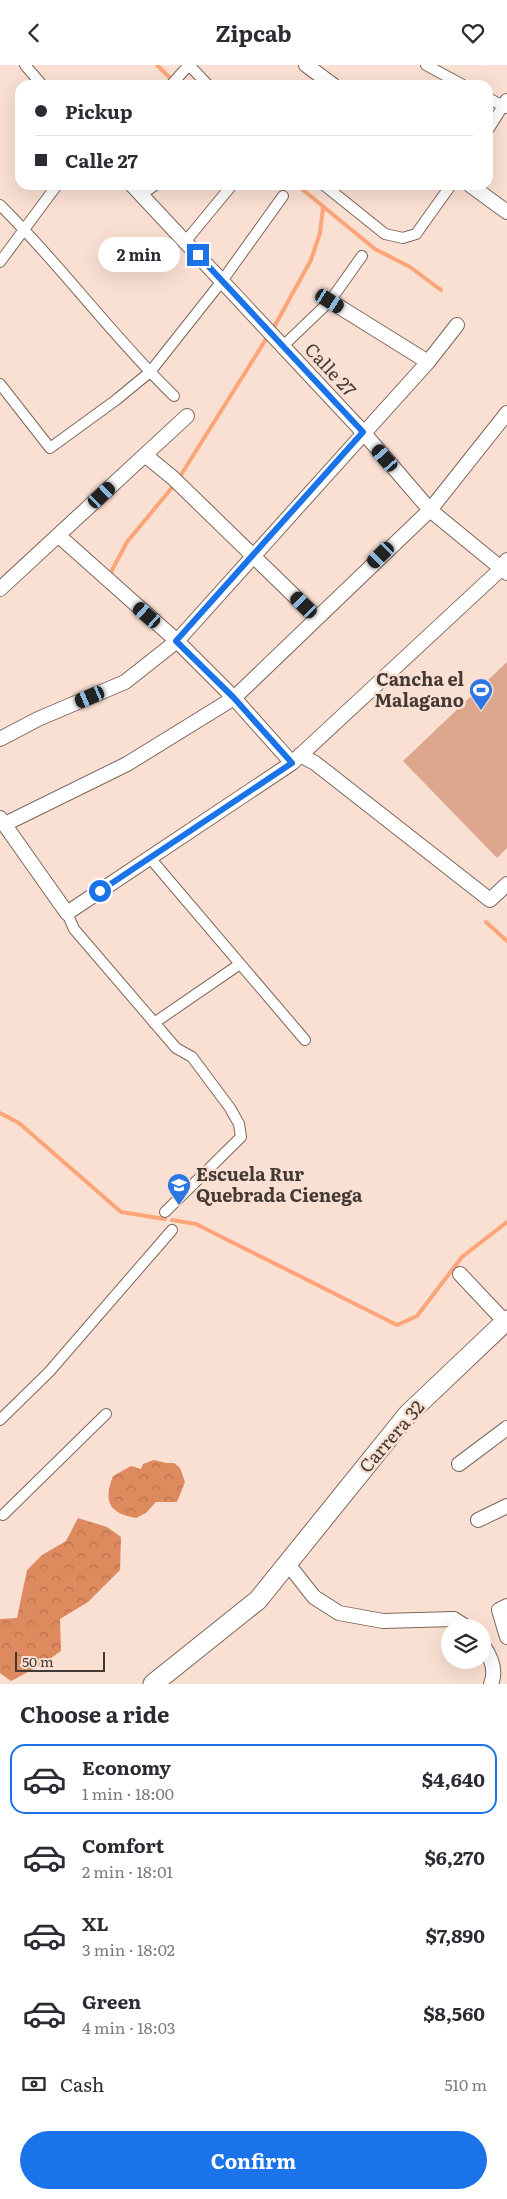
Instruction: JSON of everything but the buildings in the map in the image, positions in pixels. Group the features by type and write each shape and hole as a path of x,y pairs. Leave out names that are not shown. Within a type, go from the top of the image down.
{"main road":[{"name":"Carrera 32","path":"154,1684 258,1600 408,1414 506,1322"}],"street":[{"path":"25,65 38,80"},
{"path":"306,65 326,80"},
{"path":"426,65 454,80"},
{"path":"176,80 188,67 202,80"},
{"path":"493,100 506,105 493,123"},
{"path":"0,262 54,190"},
{"name":"Calle 27","path":"136,190 363,432 430,510 505,567"},
{"path":"186,242 228,190"},
{"path":"330,190 384,234 403,238 416,234 447,190"},
{"path":"477,190 507,212"},
{"path":"0,384 50,448 116,400 150,372 222,281 283,196"},
{"path":"0,205 25,229 150,372 174,396"},
{"path":"283,346 330,301 362,256"},
{"path":"330,301 428,361"},
{"path":"0,739 38,719 125,682 176,641 428,361 457,325"},
{"path":"165,1212 242,1137 239,1124 230,1108 192,1057 176,1048 74,929 67,913 3,821 127,764 234,698 430,510 507,413"},
{"path":"0,589 187,416"},
{"path":"145,455 173,478 317,618"},
{"path":"58,536 176,641 296,759 315,763 490,901 507,884"},
{"path":"67,913 296,759 505,567"},
{"path":"150,858 305,1040"},
{"path":"154,1023 240,963"},
{"path":"0,1419 49,1372 172,1230"},
{"path":"460,1275 506,1322"},
{"path":"3,1515 106,1414"},
{"path":"458,1464 507,1428"},
{"path":"478,1521 507,1506"},
{"path":"288,1564 314,1597 339,1613 384,1621 441,1619"},
{"path":"507,1606 499,1610 507,1637"},
{"path":"491,1661 494,1678 491,1684"}],"green space":[{"path":"154,1460 174,1463 180,1468 185,1482 177,1502 156,1502 146,1513 136,1518 127,1516 114,1509 109,1499 113,1476 131,1466 141,1469 143,1464"},
{"path":"78,1518 107,1527 121,1537 120,1570 88,1602 60,1619 61,1651 41,1665 11,1681 0,1673 0,1619 17,1618 27,1570 42,1555 66,1541"}],"shaded area":[{"name":"Cancha el Malagano","path":"507,662 507,848 497,858 403,761"}],"waterway":[{"path":"157,65 172,80"},
{"path":"303,190 375,249 410,267 441,290"},
{"path":"274,327 311,260 320,233 323,207"},
{"path":"179,478 268,336"},
{"path":"110,574 127,542 175,484"},
{"path":"486,922 507,941"},
{"path":"0,1113 19,1123 121,1212 165,1219"},
{"path":"172,1220 196,1224 397,1325 417,1316 462,1257 507,1222"}],"place":[{"name":"Cancha el Malagano","path":"481,711"},
{"name":"Escuela Rur Quebrada Cienega","path":"179,1206"}],"route":[{"path":"100,891 292,763 234,698 176,641 363,432 198,255"}]}
